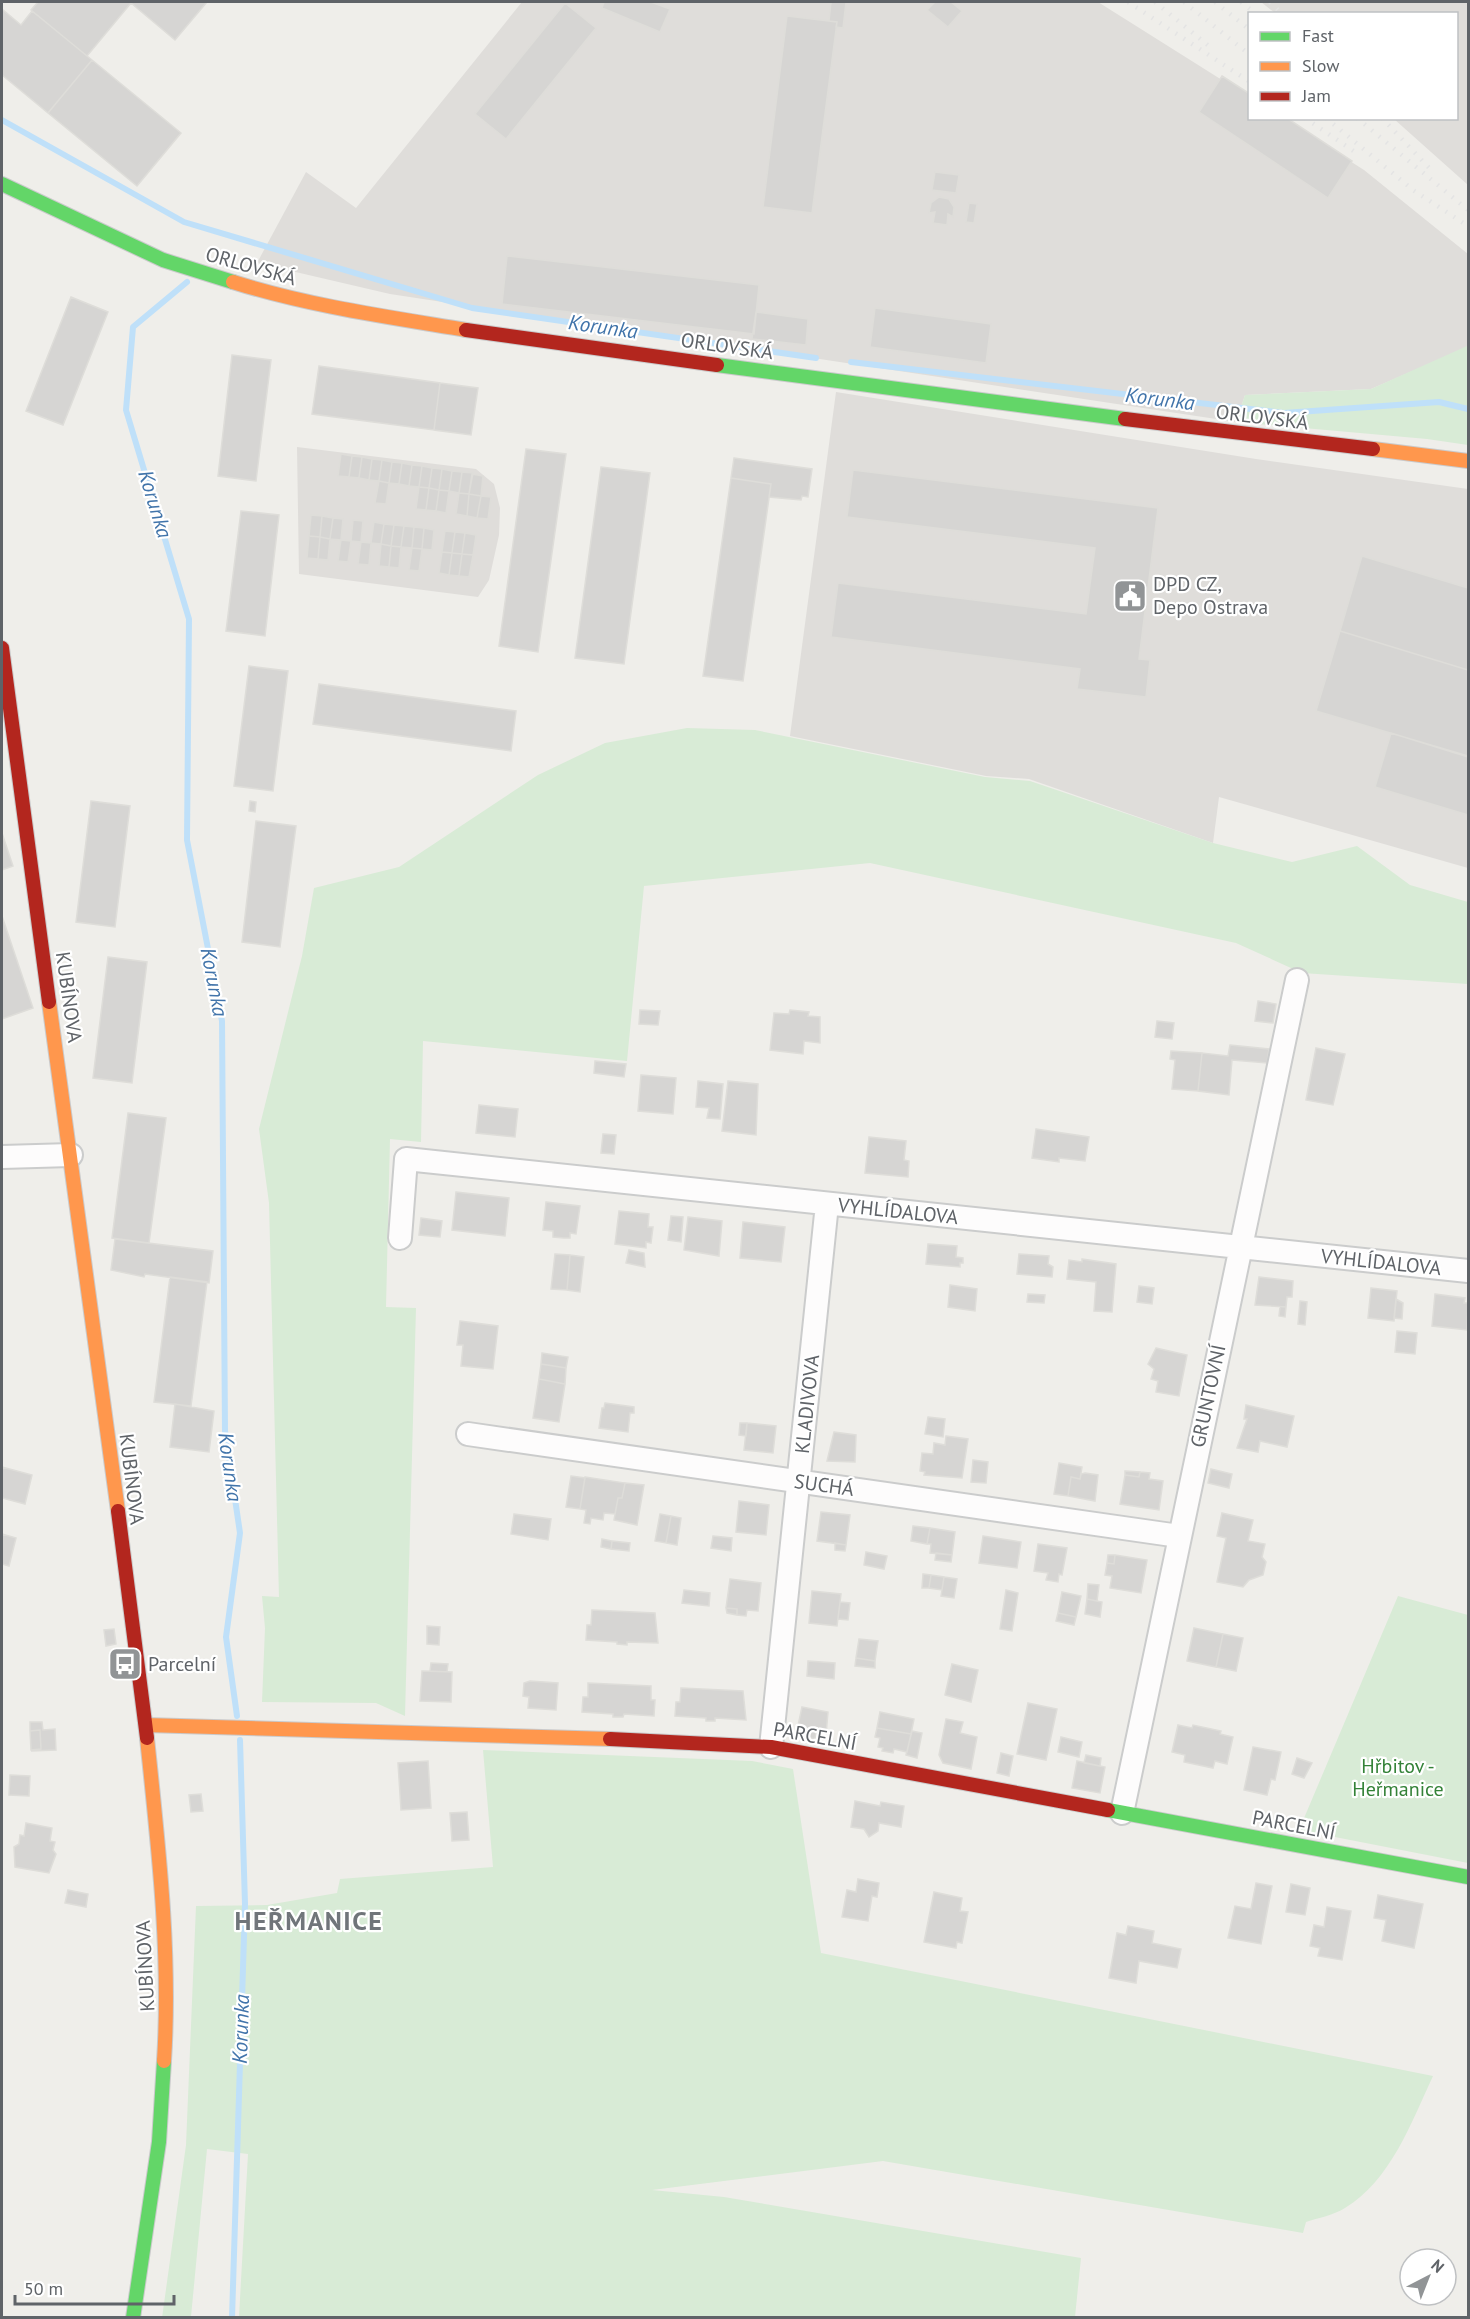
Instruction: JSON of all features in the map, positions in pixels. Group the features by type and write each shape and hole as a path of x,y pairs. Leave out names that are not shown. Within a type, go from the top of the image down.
{"street":[{"name":"ORLOVSKÁ","path":"2,184 125,244 211,276 264,292 358,312 488,334 1042,409 1468,461"},
{"path":"12,204 29,198"},
{"name":"KUBÍNOVA","path":"2,648 146,1725 158,1847 167,2011 159,2142 133,2318"},
{"name":"GRUNTOVNÍ","path":"1122,1812 1239,1247 1297,980"},
{"path":"2,1157 71,1155"},
{"name":"VYHLÍDALOVA","path":"400,1238 406,1159 1468,1271"},
{"name":"KLADIVOVA","path":"771,1747 827,1204"},
{"name":"SUCHÁ","path":"468,1434 1179,1536"},
{"name":"PARCELNÍ","path":"146,1725 615,1739 771,1747 1468,1877"}],"shaded area":[{"path":"522,2 1098,2 1248,96 1248,120 1286,120 1364,170 1468,254 1468,347 1371,389 1245,395 1236,422 390,294 257,263 306,172 356,208"},
{"path":"1261,2 1468,2 1468,185 1395,120 1458,120 1458,12 1274,12"},
{"path":"836,392 1256,459 1468,489 1468,868 1219,797 1213,843 1029,779 986,776 790,736"},
{"path":"297,447 476,469 494,484 500,508 499,535 489,580 478,597 299,574"}],"green space":[{"path":"1467,346 1468,445 1427,439 1236,422 1245,395 1371,389"},
{"path":"687,728 755,730 985,777 1030,781 1213,843 1292,862 1357,846 1410,885 1468,902 1468,984 1302,973 1236,943 870,863 644,886 627,1061 423,1041 421,1142 390,1139 386,1307 416,1308 405,1716 376,1703 262,1702 265,1628 262,1596 279,1597 269,1203 259,1129 302,956 314,888 399,867 538,775 605,743"},
{"name":"Hřbitov - Heřmanice","path":"1398,1596 1468,1615 1468,1863 1299,1830"},
{"path":"483,1750 752,1761 793,1769 821,1953 1433,2076 1408,2131 1375,2182 1345,2208 1306,2222 1303,2233 883,2161 652,2190 724,2197 1081,2258 1075,2317 239,2317 248,2154 207,2149 191,2317 162,2318 186,2145 196,1906 267,1905 337,1893 340,1879 493,1867"}],"building":[{"path":"38,2 207,2 175,40 131,3 87,56 31,10"},
{"path":"604,2 651,2 670,9 660,32 602,8"},
{"path":"831,2 846,2 843,28 836,27 837,22 829,21"},
{"path":"935,2 951,2 962,11 948,27 927,10"},
{"path":"565,3 596,28 506,139 475,114"},
{"path":"2,9 21,25 32,11 92,60 48,113 2,75"},
{"path":"787,16 837,22 812,213 763,207"},
{"path":"92,60 181,133 137,186 48,113"},
{"path":"1222,76 1248,93 1248,120 1290,120 1352,161 1328,198 1199,112"},
{"path":"935,172 959,175 956,193 932,190"},
{"path":"939,197 949,199 954,207 953,217 948,214 947,225 933,223 935,212 929,213 931,203"},
{"path":"969,203 977,204 974,223 966,222"},
{"path":"507,256 759,285 754,334 502,304"},
{"path":"71,297 108,312 63,425 26,411"},
{"path":"875,308 991,324 986,363 870,347"},
{"path":"756,312 808,319 806,345 752,339"},
{"path":"232,355 271,360 256,481 218,476"},
{"path":"319,366 440,383 434,430 312,414"},
{"path":"440,383 478,388 471,435 434,430"},
{"path":"526,449 566,454 538,652 499,646"},
{"path":"341,454 352,456 349,477 338,476"},
{"path":"352,456 362,457 359,478 349,477"},
{"path":"362,457 372,459 369,480 359,478"},
{"path":"734,458 812,469 808,497 802,496 801,500 769,497 771,484 731,478"},
{"path":"372,459 382,460 379,481 369,480"},
{"path":"382,460 392,462 389,483 379,481"},
{"path":"392,462 402,463 399,484 389,483"},
{"path":"402,463 412,465 409,486 399,484"},
{"path":"412,465 422,466 419,487 409,486"},
{"path":"422,466 432,468 429,488 419,487"},
{"path":"601,467 650,473 624,664 575,658"},
{"path":"432,468 442,469 439,490 429,488"},
{"path":"442,469 452,471 449,491 439,490"},
{"path":"853,470 1158,508 1139,659 1150,660 1146,697 1077,689 1080,669 831,637 838,583 1086,614 1095,548 847,517"},
{"path":"452,471 462,472 459,493 449,491"},
{"path":"462,472 473,473 469,494 459,493"},
{"path":"472,474 483,476 481,496 469,494"},
{"path":"731,478 771,484 743,681 703,676"},
{"path":"379,481 389,483 386,504 375,503"},
{"path":"419,487 429,488 426,510 416,509"},
{"path":"429,488 439,490 436,511 426,510"},
{"path":"439,490 449,491 446,513 436,511"},
{"path":"459,493 469,494 467,516 456,514"},
{"path":"469,494 481,496 477,518 467,516"},
{"path":"481,496 491,497 488,519 477,518"},
{"path":"241,511 279,515 265,636 226,631"},
{"path":"311,515 322,516 320,537 309,536"},
{"path":"322,516 333,518 330,539 320,537"},
{"path":"333,518 343,519 341,540 330,539"},
{"path":"353,520 363,521 361,542 351,541"},
{"path":"374,522 384,524 381,544 371,543"},
{"path":"384,524 394,525 391,546 381,544"},
{"path":"394,525 404,526 401,547 391,546"},
{"path":"404,526 414,527 412,548 401,547"},
{"path":"414,527 424,528 422,549 412,548"},
{"path":"424,528 434,530 432,550 422,549"},
{"path":"445,531 455,532 452,553 442,552"},
{"path":"455,532 465,533 462,554 452,553"},
{"path":"465,533 476,535 473,555 462,554"},
{"path":"309,536 320,537 318,559 307,558"},
{"path":"320,537 330,539 328,560 318,559"},
{"path":"341,540 351,541 348,562 338,561"},
{"path":"361,542 371,543 369,565 358,564"},
{"path":"381,544 391,546 389,567 379,566"},
{"path":"391,546 401,547 399,568 389,567"},
{"path":"412,548 422,549 419,571 409,570"},
{"path":"442,552 452,553 449,575 439,573"},
{"path":"452,553 462,554 459,576 449,575"},
{"path":"462,554 473,555 469,577 459,576"},
{"path":"1362,556 1468,588 1468,670 1340,631"},
{"path":"1340,631 1468,670 1468,756 1316,711"},
{"path":"249,666 288,671 273,791 234,786"},
{"path":"319,684 516,711 511,751 313,724"},
{"path":"1391,733 1468,757 1468,815 1375,787"},
{"path":"91,801 130,806 115,927 76,922"},
{"path":"250,801 256,802 255,812 249,811"},
{"path":"256,821 296,826 280,947 242,942"},
{"path":"2,833 13,866 2,870"},
{"path":"2,916 33,1008 2,1019"},
{"path":"108,957 147,962 132,1083 93,1078"},
{"path":"1258,1001 1276,1004 1273,1023 1255,1021"},
{"path":"640,1010 660,1011 658,1025 639,1024"},
{"path":"790,1010 809,1012 808,1016 820,1017 820,1043 804,1041 803,1054 770,1050 774,1013 789,1014"},
{"path":"1157,1021 1174,1023 1172,1039 1155,1037"},
{"path":"1230,1045 1269,1049 1267,1063 1232,1060 1229,1095 1198,1091 1202,1053 1228,1056"},
{"path":"1316,1048 1345,1054 1333,1105 1306,1100"},
{"path":"1171,1051 1202,1053 1198,1091 1172,1089 1175,1060 1170,1059"},
{"path":"595,1061 626,1064 624,1077 594,1073"},
{"path":"641,1075 676,1078 673,1114 638,1111"},
{"path":"698,1081 723,1084 720,1119 707,1118 709,1108 696,1107"},
{"path":"728,1081 758,1084 756,1135 722,1131"},
{"path":"479,1105 518,1109 515,1137 476,1133"},
{"path":"128,1113 166,1118 149,1243 112,1238"},
{"path":"1036,1129 1089,1137 1085,1161 1059,1158 1059,1162 1032,1158"},
{"path":"603,1134 616,1135 614,1154 601,1153"},
{"path":"869,1137 906,1141 904,1160 909,1161 908,1177 865,1173"},
{"path":"456,1192 509,1198 505,1236 452,1230"},
{"path":"546,1202 580,1206 576,1234 570,1233 570,1238 553,1237 553,1231 543,1230"},
{"path":"619,1211 649,1214 648,1227 653,1227 651,1243 646,1242 646,1248 615,1244"},
{"path":"671,1216 683,1217 681,1242 668,1240"},
{"path":"688,1217 722,1221 719,1256 684,1250"},
{"path":"421,1218 442,1221 440,1237 419,1235"},
{"path":"743,1222 785,1227 781,1262 740,1258"},
{"path":"115,1239 213,1251 209,1283 145,1274 144,1277 111,1270"},
{"path":"928,1244 957,1246 956,1257 963,1258 963,1263 960,1263 960,1267 926,1264"},
{"path":"629,1250 644,1253 645,1267 626,1263"},
{"path":"555,1254 570,1255 567,1290 551,1289"},
{"path":"1019,1254 1049,1256 1048,1264 1053,1267 1052,1277 1017,1274"},
{"path":"570,1255 584,1257 580,1292 567,1290"},
{"path":"1082,1259 1116,1264 1112,1312 1094,1311 1096,1282 1067,1279 1069,1260 1082,1262"},
{"path":"170,1277 207,1282 191,1406 154,1402"},
{"path":"1259,1277 1293,1281 1292,1297 1287,1297 1286,1307 1255,1305"},
{"path":"950,1285 977,1289 975,1311 948,1307"},
{"path":"1139,1286 1154,1288 1152,1304 1137,1302"},
{"path":"1371,1288 1397,1291 1394,1321 1368,1318"},
{"path":"1028,1294 1045,1295 1044,1303 1027,1302"},
{"path":"1435,1294 1465,1298 1464,1303 1468,1303 1467,1330 1432,1326"},
{"path":"1396,1299 1403,1303 1402,1319 1394,1318"},
{"path":"1300,1301 1307,1302 1305,1325 1298,1324"},
{"path":"1280,1307 1286,1307 1285,1317 1279,1316"},
{"path":"460,1321 498,1326 493,1369 461,1366 463,1345 457,1345"},
{"path":"1397,1331 1417,1333 1415,1354 1395,1352"},
{"path":"1156,1348 1187,1355 1179,1396 1156,1392 1158,1381 1151,1379 1154,1369 1148,1364"},
{"path":"542,1353 568,1357 566,1368 541,1364"},
{"path":"541,1364 566,1368 565,1384 539,1379"},
{"path":"539,1379 565,1384 559,1422 533,1418"},
{"path":"605,1403 634,1407 634,1413 630,1413 628,1432 599,1428"},
{"path":"175,1404 214,1411 209,1452 170,1447"},
{"path":"1246,1405 1294,1416 1287,1447 1260,1441 1258,1452 1237,1448 1247,1419 1244,1419"},
{"path":"928,1417 945,1419 943,1437 925,1434"},
{"path":"740,1423 747,1423 746,1436 739,1435"},
{"path":"747,1423 776,1426 773,1453 744,1450"},
{"path":"834,1432 856,1435 855,1462 827,1461"},
{"path":"946,1436 968,1439 962,1478 924,1475 925,1472 920,1471 922,1453 933,1454 934,1443 945,1445"},
{"path":"973,1460 988,1462 986,1483 971,1482"},
{"path":"1059,1463 1082,1467 1080,1479 1071,1477 1068,1496 1054,1494"},
{"path":"2,1467 32,1475 25,1504 2,1498"},
{"path":"1211,1469 1232,1474 1229,1488 1208,1483"},
{"path":"1125,1471 1140,1472 1139,1477 1125,1475"},
{"path":"1140,1472 1150,1473 1149,1479 1163,1481 1159,1510 1120,1504 1125,1475 1139,1477"},
{"path":"1081,1474 1098,1475 1095,1501 1068,1496 1071,1477 1080,1479"},
{"path":"571,1476 585,1478 580,1509 566,1507"},
{"path":"585,1477 625,1483 622,1498 618,1498 615,1514 604,1513 603,1520 591,1518 590,1524 584,1523 586,1510 580,1509"},
{"path":"625,1483 644,1485 637,1525 614,1520 618,1498 622,1498"},
{"path":"739,1501 769,1505 766,1535 736,1532"},
{"path":"821,1512 850,1515 846,1545 817,1541"},
{"path":"1222,1513 1253,1520 1248,1541 1265,1544 1262,1557 1266,1562 1263,1575 1249,1580 1243,1587 1217,1582 1226,1538 1217,1536"},
{"path":"514,1514 551,1519 548,1540 511,1534"},
{"path":"660,1514 671,1516 666,1543 655,1541"},
{"path":"671,1516 681,1518 677,1545 666,1543"},
{"path":"913,1526 930,1528 927,1544 911,1541"},
{"path":"930,1528 955,1532 952,1555 930,1553 931,1544 927,1544"},
{"path":"2,1534 16,1538 9,1566 2,1564"},
{"path":"713,1536 732,1538 731,1551 711,1548"},
{"path":"983,1536 1021,1542 1017,1568 979,1563"},
{"path":"602,1539 612,1541 611,1549 601,1547"},
{"path":"612,1541 630,1543 629,1551 611,1549"},
{"path":"835,1543 846,1545 845,1551 835,1550"},
{"path":"1038,1544 1067,1548 1062,1575 1059,1574 1058,1582 1046,1580 1048,1573 1034,1571"},
{"path":"866,1552 887,1556 884,1569 864,1565"},
{"path":"936,1553 952,1555 951,1562 935,1560"},
{"path":"1108,1555 1115,1555 1114,1564 1107,1563"},
{"path":"1115,1555 1147,1560 1141,1593 1110,1588 1112,1576 1105,1575 1107,1563 1114,1564"},
{"path":"923,1574 931,1575 929,1588 922,1588"},
{"path":"931,1575 944,1577 942,1590 929,1588"},
{"path":"944,1577 957,1579 954,1598 941,1596"},
{"path":"730,1579 761,1583 758,1611 747,1610 746,1616 737,1615 737,1609 726,1608"},
{"path":"1088,1584 1099,1585 1097,1601 1087,1599"},
{"path":"684,1590 710,1593 709,1606 682,1603"},
{"path":"1006,1590 1018,1593 1012,1631 1000,1629"},
{"path":"812,1591 841,1594 837,1626 809,1623"},
{"path":"1062,1592 1081,1596 1076,1617 1058,1613"},
{"path":"1087,1599 1102,1602 1100,1617 1085,1614"},
{"path":"840,1602 850,1603 848,1620 838,1619"},
{"path":"726,1608 737,1609 737,1615 727,1613"},
{"path":"592,1610 655,1613 658,1643 627,1642 627,1645 586,1640 587,1625 591,1625"},
{"path":"1058,1613 1076,1617 1074,1625 1056,1621"},
{"path":"427,1626 440,1627 439,1645 427,1644"},
{"path":"1194,1628 1223,1634 1216,1667 1187,1661"},
{"path":"114,1629 116,1644 106,1646 104,1630"},
{"path":"1223,1634 1243,1638 1236,1671 1216,1667"},
{"path":"859,1639 878,1641 875,1661 856,1658"},
{"path":"856,1658 875,1661 875,1668 855,1666"},
{"path":"808,1661 835,1663 834,1679 807,1676"},
{"path":"431,1663 448,1664 447,1672 430,1671"},
{"path":"952,1664 978,1670 971,1702 945,1695"},
{"path":"422,1671 452,1672 451,1702 420,1701"},
{"path":"530,1681 558,1683 556,1710 528,1708 529,1697 523,1696 524,1683"},
{"path":"588,1683 651,1686 651,1700 655,1700 654,1716 624,1714 623,1717 613,1717 613,1714 582,1712 583,1697 588,1697"},
{"path":"681,1688 743,1691 746,1720 715,1718 715,1721 706,1721 706,1718 675,1716 676,1702 680,1702"},
{"path":"1028,1703 1057,1709 1046,1760 1017,1754"},
{"path":"802,1707 828,1712 826,1735 816,1733 815,1739 796,1735"},
{"path":"880,1712 914,1719 911,1734 877,1728"},
{"path":"946,1719 963,1722 960,1733 977,1737 971,1769 943,1763 939,1755"},
{"path":"30,1722 42,1722 43,1730 55,1729 56,1750 31,1751 41,1749 40,1730 30,1731"},
{"path":"1178,1725 1192,1728 1193,1725 1221,1731 1220,1734 1233,1737 1227,1764 1215,1761 1213,1768 1184,1762 1185,1755 1172,1752"},
{"path":"877,1728 911,1734 907,1752 894,1749 893,1753 882,1751 883,1748 878,1747 880,1738 875,1737"},
{"path":"40,1730 41,1749 31,1750 30,1731"},
{"path":"912,1731 922,1733 917,1758 906,1755"},
{"path":"1061,1737 1082,1742 1079,1757 1058,1752"},
{"path":"1253,1747 1281,1752 1275,1780 1271,1779 1267,1795 1244,1790"},
{"path":"1001,1753 1013,1756 1009,1776 997,1773"},
{"path":"1086,1755 1101,1758 1100,1766 1084,1763"},
{"path":"1297,1758 1312,1763 1304,1778 1292,1774"},
{"path":"428,1761 431,1808 401,1810 398,1763"},
{"path":"1077,1761 1105,1767 1100,1793 1072,1788"},
{"path":"10,1775 30,1776 29,1796 9,1795"},
{"path":"201,1794 203,1811 191,1812 189,1795"},
{"path":"855,1801 880,1806 881,1802 904,1806 901,1827 879,1823 878,1831 869,1837 864,1829 851,1827"},
{"path":"467,1812 469,1840 452,1841 450,1813"},
{"path":"26,1823 52,1828 50,1841 55,1842 53,1850 56,1854 49,1873 15,1867 14,1847 19,1844 20,1835 24,1836"},
{"path":"858,1879 879,1883 877,1897 872,1896 868,1921 842,1917 847,1890 856,1892"},
{"path":"1256,1883 1272,1886 1261,1944 1228,1938 1235,1906 1251,1909"},
{"path":"1291,1884 1310,1888 1305,1915 1286,1912"},
{"path":"68,1890 88,1894 86,1907 65,1903"},
{"path":"934,1892 962,1898 960,1911 968,1912 962,1943 957,1942 956,1948 924,1942"},
{"path":"1378,1895 1423,1904 1414,1948 1382,1941 1386,1920 1374,1918"},
{"path":"1327,1907 1351,1911 1342,1960 1318,1956 1320,1948 1310,1946 1314,1925 1324,1927"},
{"path":"1128,1926 1154,1931 1152,1943 1181,1949 1177,1968 1139,1961 1136,1983 1109,1978 1117,1933 1126,1935"}],"waterway":[{"name":"Korunka","path":"2,120 184,222 472,308 816,358"},
{"name":"Korunka","path":"187,282 133,327 126,410 189,619 187,840 222,1021 225,1431 240,1533 226,1637 237,1716"},
{"name":"Korunka","path":"851,362 1284,413 1439,402 1468,409"},
{"name":"Korunka","path":"232,2318 245,1904 240,1740"}],"railway":[{"path":"1128,2 1248,81"},
{"path":"1155,2 1210,47"},
{"path":"1184,2 1248,53"},
{"path":"1215,2 1248,28"},
{"path":"1241,2 1254,12"},
{"path":"1270,2 1280,12"},
{"path":"1308,120 1355,152"},
{"path":"1328,120 1413,190 1468,226"},
{"path":"1359,120 1468,210"},
{"path":"1384,120 1433,172"}],"traffic: fast":[{"path":"2,184 163,260 233,282"},
{"path":"717,365 1125,419"},
{"path":"1108,1810 1468,1877"},
{"path":"133,2318 159,2142 164,2061"}],"traffic: slow":[{"path":"233,282 320,304 466,330"},
{"path":"1373,449 1468,461"},
{"path":"49,1002 118,1511"},
{"path":"146,1725 610,1739"},
{"path":"147,1738 165,1939 164,2061"}],"traffic: jam":[{"path":"466,330 717,365"},
{"path":"1125,419 1373,449"},
{"path":"2,648 49,1002"},
{"path":"118,1511 147,1738"},
{"path":"610,1739 771,1747 1108,1810"}],"place":[{"name":"DPD CZ, Depo Ostrava","path":"1130,596"},
{"name":"Parcelní","path":"125,1664"}],"district":[{"name":"HEŘMANICE","path":"309,1921"}]}
